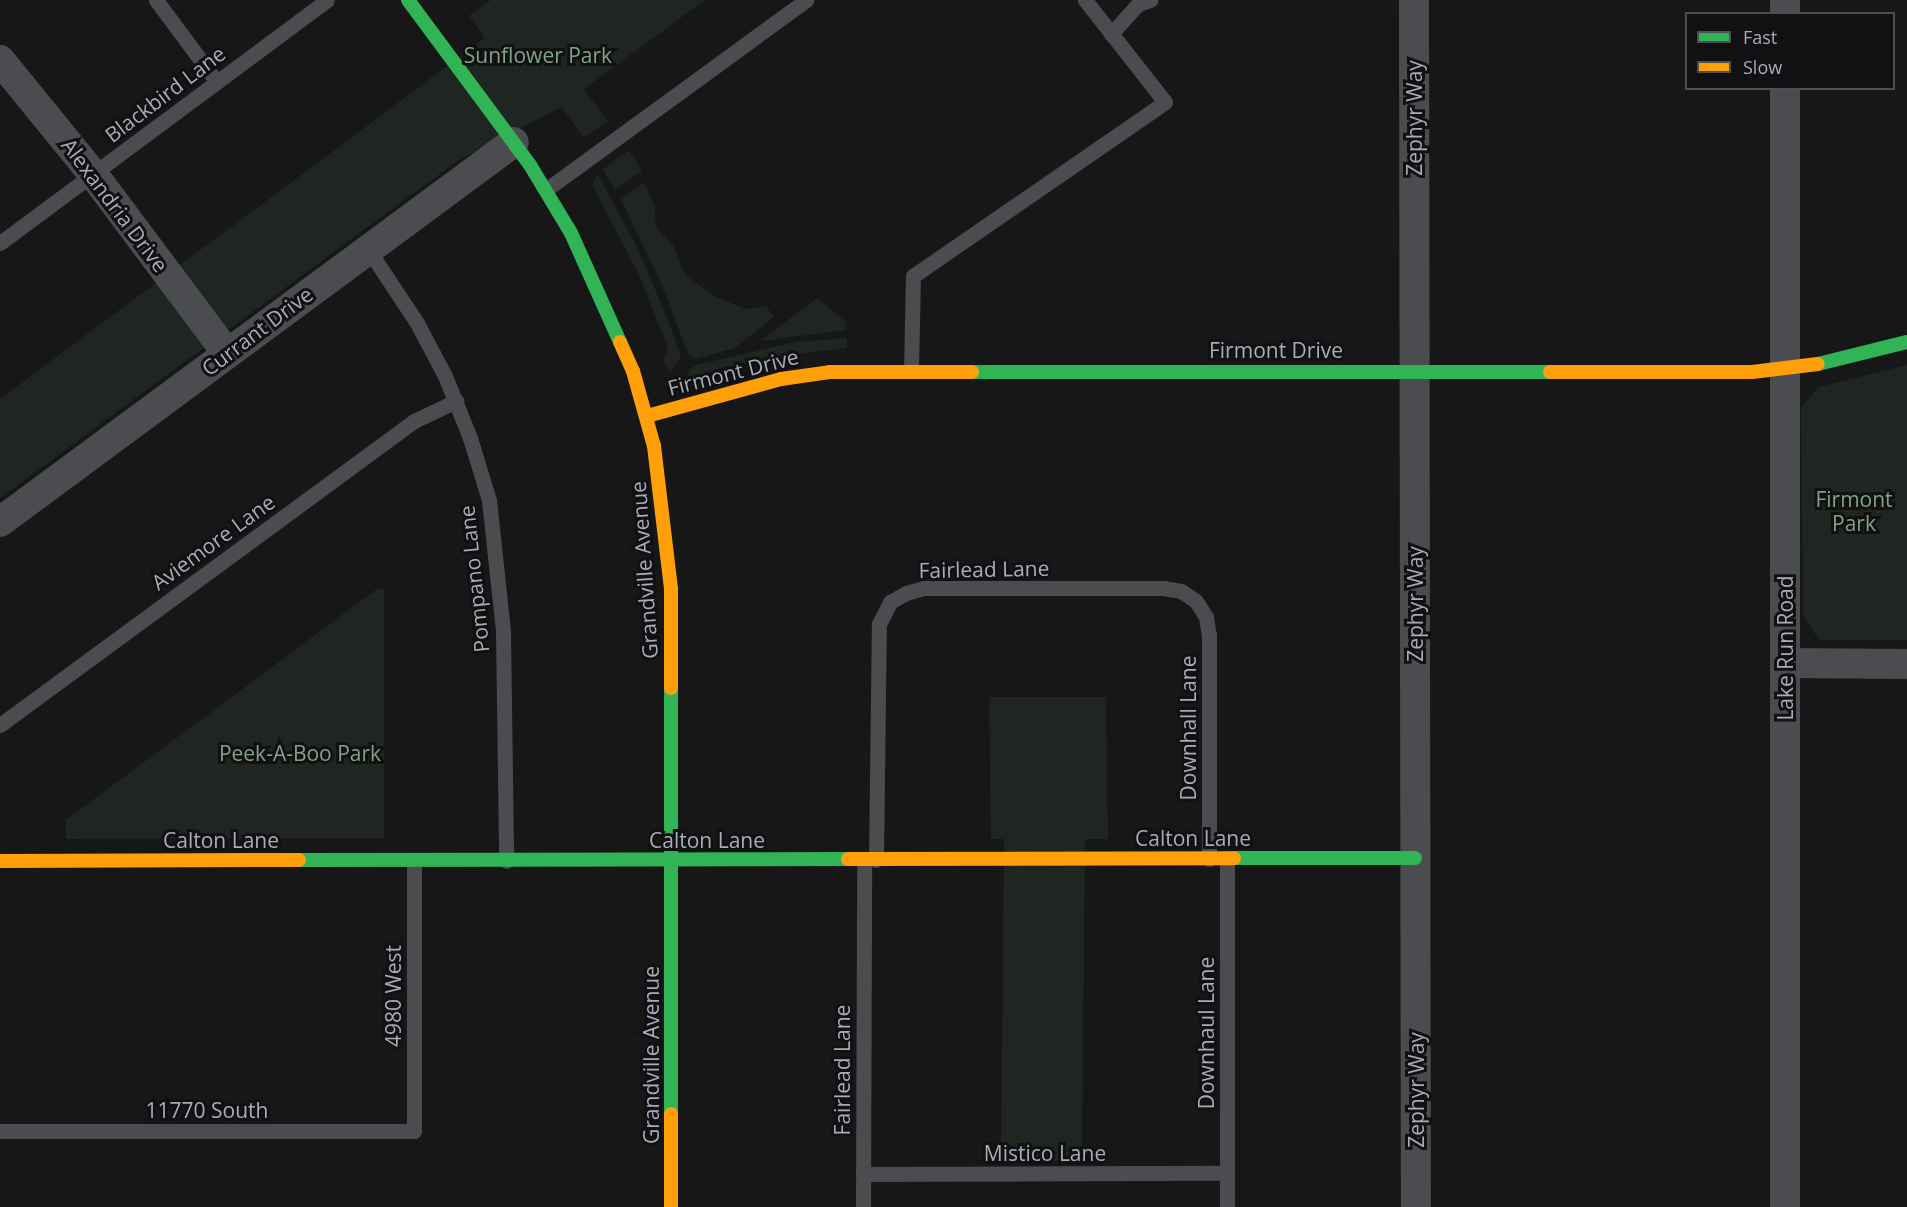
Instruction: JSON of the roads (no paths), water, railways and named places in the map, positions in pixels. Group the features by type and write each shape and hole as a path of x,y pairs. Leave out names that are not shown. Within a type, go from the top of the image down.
{"street":[{"name":"Grandville Avenue","path":"408,0 514,141 547,189 614,324 646,416 660,478 670,589 671,1207"},
{"name":"Zephyr Way","path":"1414,0 1416,1207"},
{"name":"Alexandria Drive","path":"0,60 93,174 227,353"},
{"name":"Lake Run Road","path":"1785,90 1785,1207"},
{"name":"Currant Drive","path":"0,522 514,141"},
{"name":"Firmont Drive","path":"646,416 781,378 838,372 1785,370 1840,361 1907,342"},
{"path":"1785,663 1907,664"},
{"name":"Calton Lane","path":"0,861 1415,858"}],"lane":[{"path":"156,0 217,82"},
{"name":"Blackbird Lane","path":"0,243 327,0"},
{"path":"547,189 806,0"},
{"path":"911,371 913,276 1165,102 1085,0"},
{"path":"1111,34 1138,4 1150,0"},
{"name":"Pompano Lane","path":"368,249 417,323 456,401 489,500 496,545 503,632 506,861"},
{"name":"Aviemore Lane","path":"0,725 414,421 456,401"},
{"name":"Fairlead Lane","path":"863,1207 870,860 878,633 881,616 890,602 906,592 924,588 1163,588 1181,591 1196,601"},
{"name":"Downhall Lane","path":"1196,601 1206,617 1209,635 1209,859"},
{"name":"Downhaul Lane","path":"1227,859 1227,1207"},
{"name":"4980 West","path":"414,861 414,1131"},
{"name":"11770 South","path":"0,1131 414,1131"},
{"name":"Mistico Lane","path":"863,1174 1227,1173"}],"park label":[{"name":"Sunflower Park","path":"538,55"},
{"name":"Firmont Park","path":"1854,511"},
{"name":"Peek-A-Boo Park","path":"300,753"}]}
